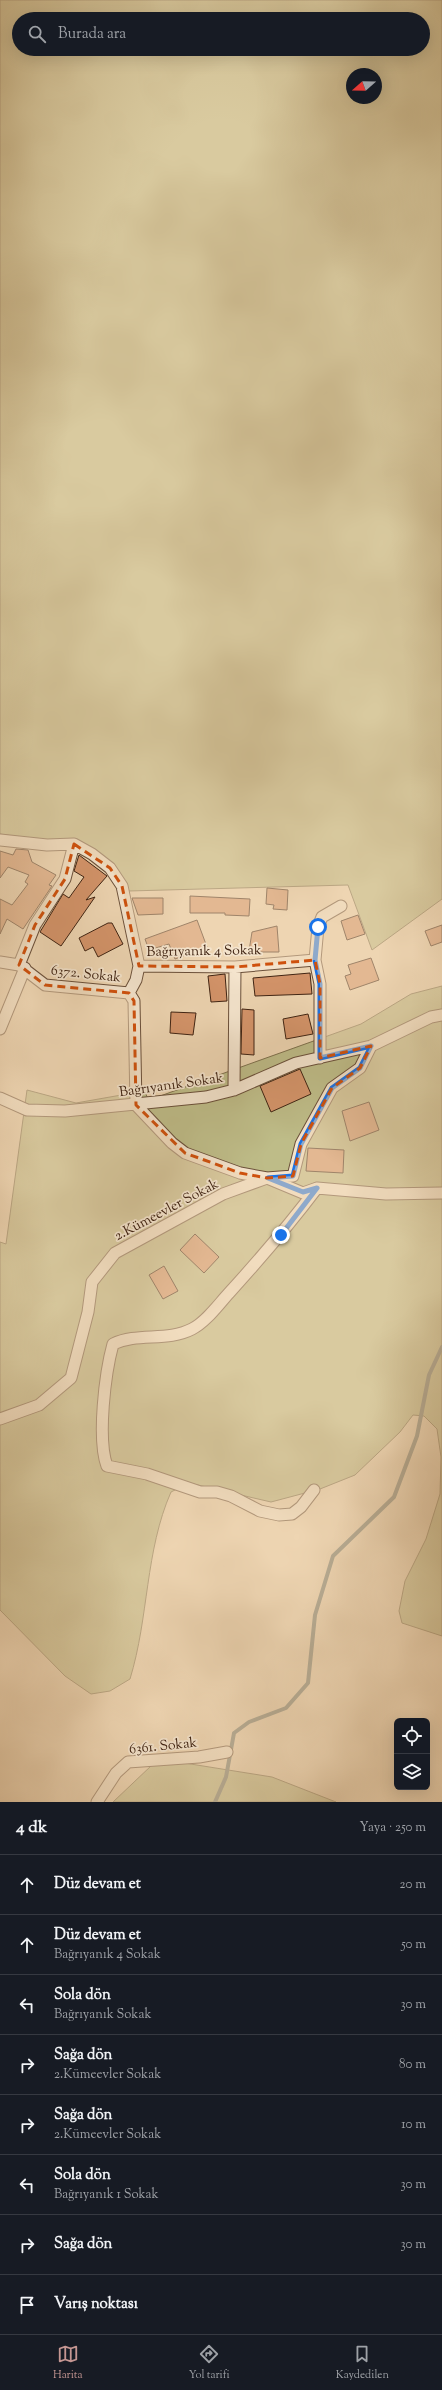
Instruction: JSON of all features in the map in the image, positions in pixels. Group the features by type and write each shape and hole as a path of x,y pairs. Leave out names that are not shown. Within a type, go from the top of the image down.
{"street":[{"path":"0,840 47,845 74,844 92,854 110,868 122,886 139,966 136,980 129,993 134,1001 136,1105 172,1143 185,1153 240,1173 268,1178 303,1192 317,1188 386,1194 442,1193"},
{"path":"0,1029 35,925 65,879 74,844"},
{"path":"320,1058 320,984 315,960 318,927 322,917 341,906"},
{"name":"Bağrıyanık 4 Sokak","path":"139,966 235,967 315,960"},
{"path":"0,962 22,966"},
{"name":"6372. Sokak","path":"22,966 45,985 129,993"},
{"path":"234,1090 235,967"},
{"name":"Bağrıyanık Sokak","path":"0,1098 27,1110 65,1111 206,1097 234,1090 296,1063 371,1046 431,1017 442,1015"},
{"name":"2.Kümeevler Sokak","path":"0,1419 39,1406 70,1378 88,1312 92,1282 115,1253 222,1194 268,1178 293,1176 301,1144 332,1088 360,1068 371,1046"},
{"path":"314,1490 301,1507 292,1514 279,1515 260,1511 231,1496 217,1492 200,1492 147,1474 107,1466 104,1458 104,1407 107,1366 113,1344 123,1339 174,1336 193,1328 212,1312 271,1247 317,1188"},
{"name":"6361. Sokak","path":"97,1802 116,1774 128,1762 198,1757 227,1752"}],"highlighted area":[{"path":"74,844 110,868 122,886 139,966 235,967 315,960 320,984 320,1058 371,1046 360,1068 332,1088 301,1144 293,1176 267,1178 240,1173 185,1153 136,1105 134,1001 129,993 45,985 19,965 35,925 65,879"}],"shaded area":[{"path":"0,0 442,0 442,899 372,950 348,885 129,891 104,857 67,844 0,834"},
{"path":"442,986 442,1636 402,1623 399,1611 405,1581 426,1539 440,1494 441,1457 437,1429 424,1416 413,1415 400,1432 355,1475 320,1489 271,1502 189,1483 171,1492 156,1537 141,1632 130,1679 110,1691 91,1694 65,1676 0,1610 0,1242 6,1244 27,1090 76,1103 144,1091 149,1100 361,1024 411,994"},
{"path":"178,1762 272,1777 336,1802 113,1802 152,1765"}],"building":[{"path":"16,849 28,850 32,862 56,875 49,885 52,886 23,929 7,919 0,934 0,899 12,905 28,884 25,882 29,875 8,867 0,878 0,851 13,855"},
{"path":"79,855 107,876 86,900 95,897 61,946 40,932 63,894 69,898 84,877 74,871"},
{"path":"267,888 288,890 287,910 273,909 274,905 266,904"},
{"path":"190,896 250,899 249,916 225,915 225,913 190,913"},
{"path":"132,898 163,898 163,914 138,915"},
{"path":"358,915 365,934 347,940 341,921"},
{"path":"197,920 207,947 175,959 169,944 149,950 145,939"},
{"path":"108,923 112,923 123,944 98,957 93,947 85,951 79,938"},
{"path":"442,925 442,942 431,946 425,931"},
{"path":"277,926 279,952 259,952 259,954 249,951 252,932"},
{"path":"371,958 379,980 350,990 345,976 351,974 348,965"},
{"path":"310,973 312,994 255,996 253,978"},
{"path":"225,974 227,1001 211,1002 208,976"},
{"path":"242,1009 254,1010 254,1055 241,1054"},
{"path":"171,1012 196,1013 193,1035 170,1033"},
{"path":"308,1014 313,1034 286,1039 283,1019"},
{"path":"300,1069 311,1094 271,1112 260,1086"},
{"path":"369,1102 379,1130 350,1141 342,1111"},
{"path":"308,1148 344,1150 343,1173 306,1171"},
{"path":"195,1234 219,1257 204,1273 180,1250"},
{"path":"164,1266 178,1291 163,1299 149,1275"}],"waterway":[{"path":"215,1802 226,1777 234,1733 249,1722 286,1708 308,1683 315,1615 333,1556 394,1497 417,1436 429,1375 442,1347"}],"route":[{"path":"281,1235 317,1188 303,1192 268,1178 293,1176 301,1144 332,1088 360,1068 371,1046 320,1058 320,984 315,960 318,927"}]}
